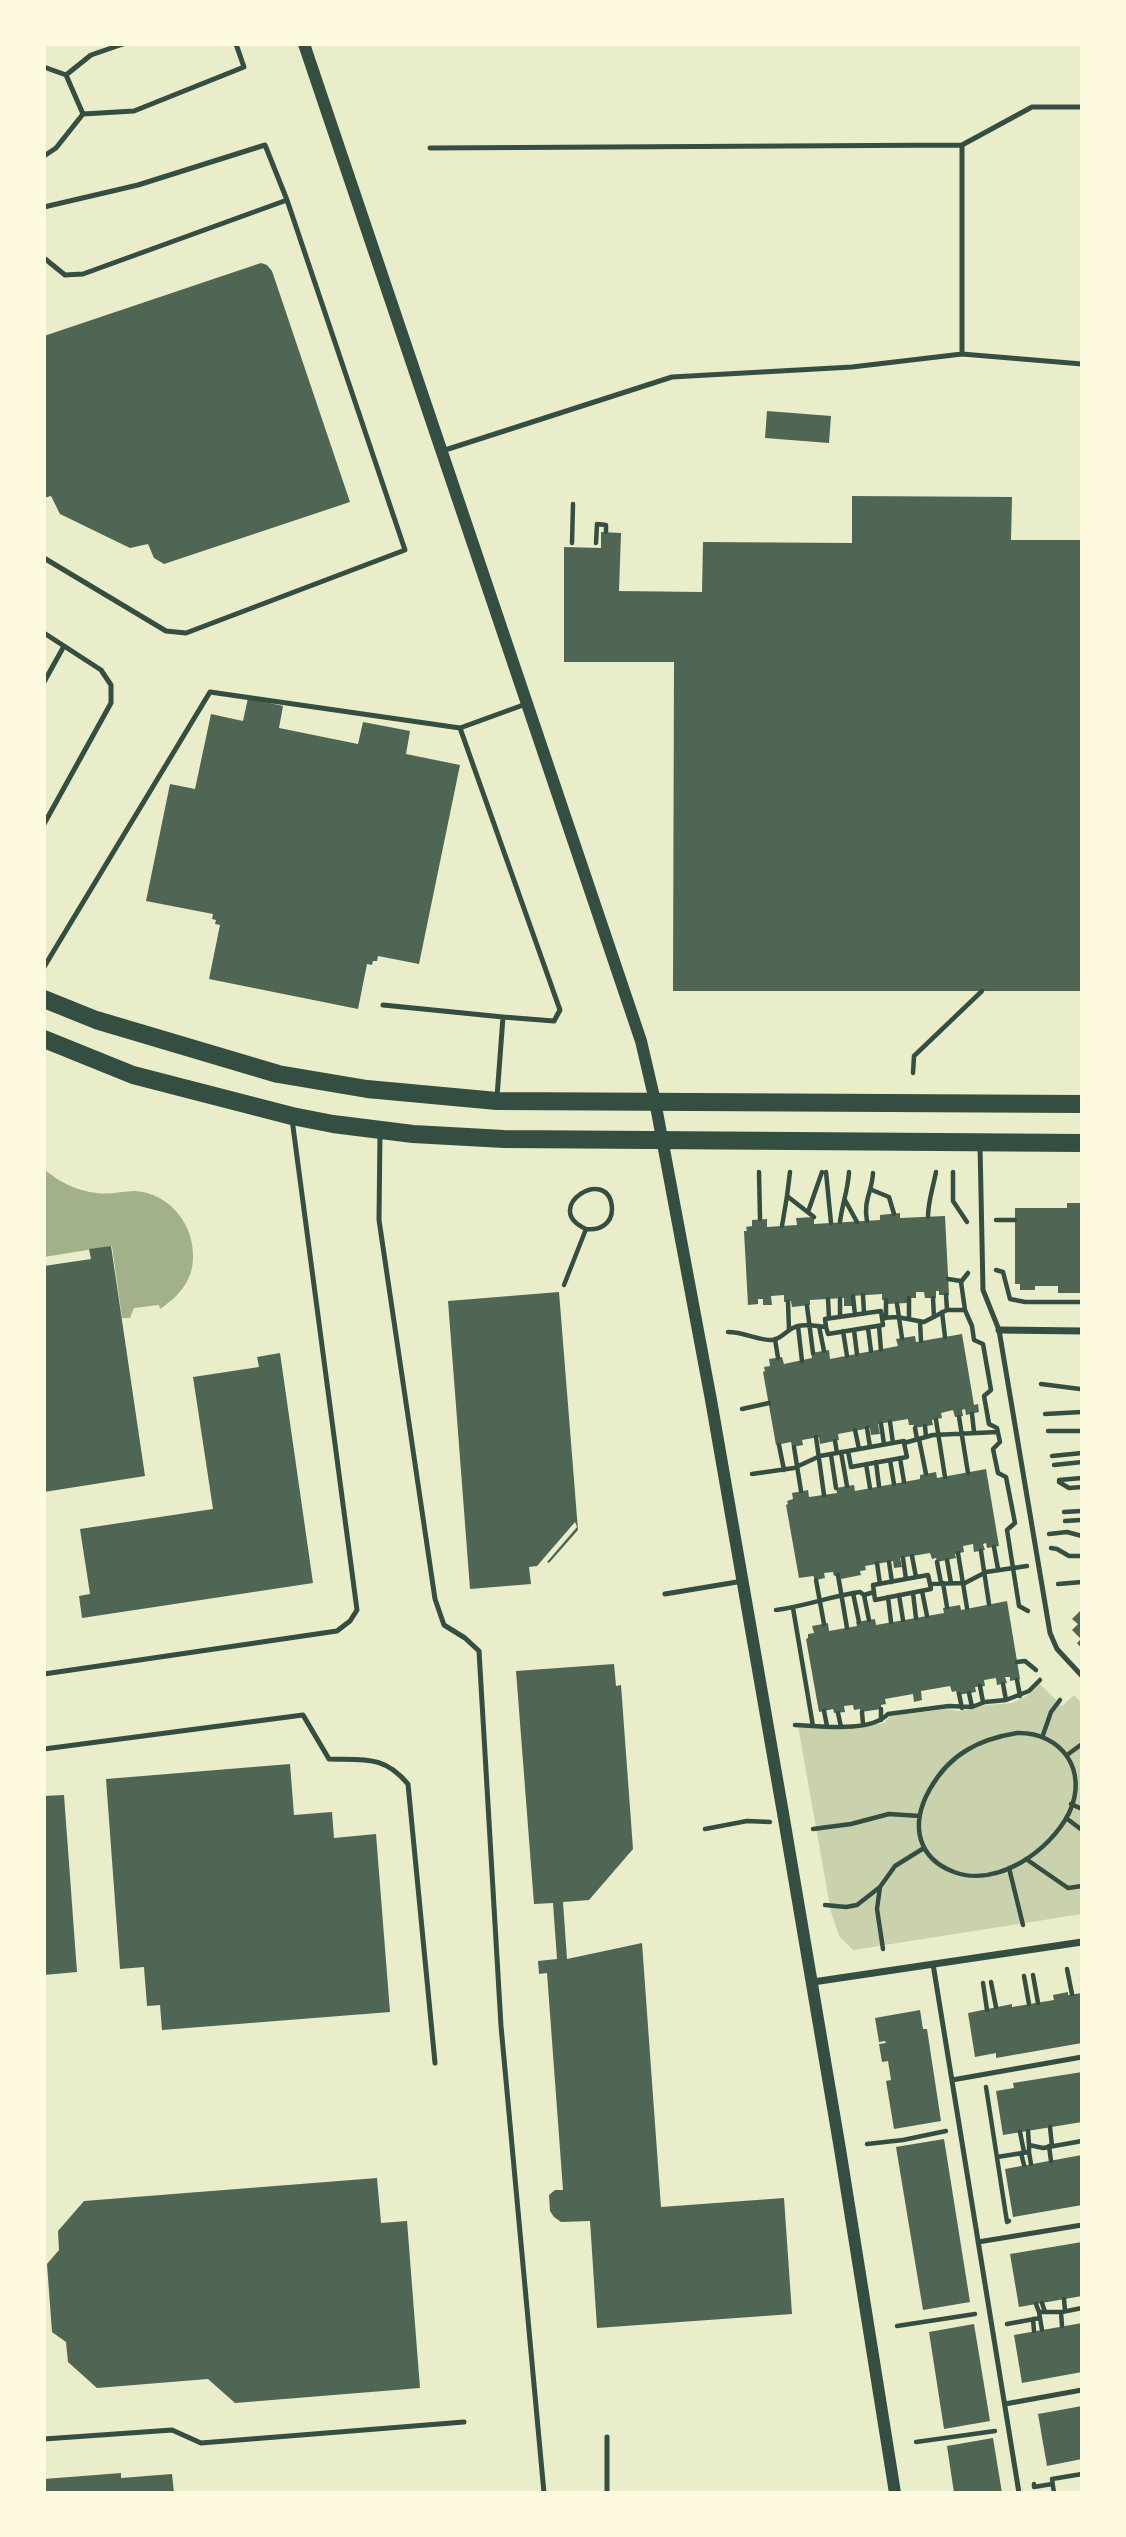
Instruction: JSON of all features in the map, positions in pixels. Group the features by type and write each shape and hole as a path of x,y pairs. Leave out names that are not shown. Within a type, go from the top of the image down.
{"main road":[{"path":"44,999 96,1020 278,1074 368,1089 497,1101 1082,1104"},
{"path":"44,1039 133,1075 292,1116 380,1130 504,1139 1082,1143"}],"street":[{"path":"304,44 641,1041 663,1141 813,1982 894,2493"},
{"path":"999,1330 1082,1331"},
{"path":"813,1982 1082,1942"}],"lane":[{"path":"66,75 91,55 123,44"},
{"path":"44,156 56,148 83,114 134,111 244,67 236,44"},
{"path":"44,67 66,75 83,114"},
{"path":"430,148 962,145 1032,107 1082,107"},
{"path":"44,207 138,185 264,145 288,200 405,550 187,633 166,631 44,558"},
{"path":"962,145 962,354"},
{"path":"44,258 65,275 83,274 288,200"},
{"path":"442,451 672,377 852,366 962,354 1082,364"},
{"path":"44,633 101,670 111,685 111,703 44,824"},
{"path":"44,682 64,646"},
{"path":"44,967 210,692 460,728 526,704"},
{"path":"383,1004 554,1021 560,1010 460,728"},
{"path":"497,1101 503,1017"},
{"path":"44,1674 337,1631 350,1621 357,1610 292,1116"},
{"path":"380,1130 379,1220 435,1599 444,1625 479,1651 500,2026 544,2493"},
{"path":"979,1142 983,1290 999,1330 1050,1633 1057,1649 1082,1676"},
{"path":"665,1594 743,1581"},
{"path":"44,1749 303,1714 329,1759 376,1761 396,1769 408,1784 435,2063"},
{"path":"933,1964 1019,2493"},
{"path":"952,2080 1082,2057"},
{"path":"978,2242 1082,2225"},
{"path":"1005,2404 1082,2390"},
{"path":"44,2439 172,2430 201,2443 464,2422"},
{"path":"607,2437 607,2493"}],"path":[{"path":"572,543 573,504"},
{"path":"596,543 597,524 606,525 606,533"},
{"path":"913,1073 914,1056 982,991"},
{"path":"759,1172 760,1219"},
{"path":"782,1226 790,1172"},
{"path":"807,1212 824,1172 831,1223"},
{"path":"839,1222 849,1172"},
{"path":"928,1217 928,1201 936,1172"},
{"path":"953,1172 953,1202 968,1225"},
{"path":"867,1221 864,1207 867,1195 872,1190 873,1173"},
{"path":"599,1190 610,1199 610,1219 600,1228 586,1229 572,1217 572,1204 582,1191 599,1190"},
{"path":"872,1190 889,1197 894,1214"},
{"path":"787,1196 814,1217"},
{"path":"845,1200 857,1222"},
{"path":"998,1211 995,1223 1015,1220"},
{"path":"564,1284 586,1229"},
{"path":"995,1258 995,1270 1003,1272 1010,1300 1082,1303"},
{"path":"961,1282 968,1275 968,1263"},
{"path":"948,1279 960,1279 974,1340 984,1345 991,1390 984,1396 989,1424 997,1428 998,1432 1000,1442 993,1449 998,1473 1006,1477 1015,1523 1007,1530 1019,1606 1028,1611"},
{"path":"863,1295 864,1313"},
{"path":"945,1337 944,1311 947,1295"},
{"path":"853,1296 855,1315"},
{"path":"840,1298 840,1317"},
{"path":"909,1298 909,1320"},
{"path":"933,1298 934,1317"},
{"path":"828,1299 829,1318"},
{"path":"884,1318 881,1311 825,1319 828,1334 883,1325 884,1318 886,1300"},
{"path":"788,1302 789,1330"},
{"path":"897,1304 902,1338"},
{"path":"807,1306 813,1353"},
{"path":"884,1318 899,1317 920,1322 929,1321 944,1311 965,1310"},
{"path":"920,1322 921,1341"},
{"path":"728,1332 743,1332 762,1339 775,1339 798,1326 826,1326"},
{"path":"798,1326 802,1361"},
{"path":"819,1326 824,1351"},
{"path":"879,1326 881,1350"},
{"path":"868,1328 871,1351"},
{"path":"854,1330 857,1354"},
{"path":"843,1331 847,1356"},
{"path":"775,1339 778,1357"},
{"path":"1041,1384 1080,1389"},
{"path":"742,1409 769,1403"},
{"path":"1045,1414 1082,1412"},
{"path":"972,1413 974,1432"},
{"path":"959,1416 968,1472"},
{"path":"936,1420 945,1477"},
{"path":"890,1422 893,1443"},
{"path":"881,1424 884,1444"},
{"path":"921,1438 925,1426"},
{"path":"867,1428 870,1447"},
{"path":"915,1428 921,1438 926,1474"},
{"path":"855,1430 859,1449"},
{"path":"1048,1431 1082,1431"},
{"path":"752,1474 784,1470 819,1457 884,1444 962,1432 998,1432"},
{"path":"816,1437 824,1495"},
{"path":"835,1441 836,1489"},
{"path":"848,1451 851,1467 907,1457 904,1443"},
{"path":"779,1444 784,1470"},
{"path":"794,1447 801,1491"},
{"path":"836,1453 847,1486"},
{"path":"1052,1456 1082,1453"},
{"path":"900,1458 904,1482"},
{"path":"890,1460 894,1484"},
{"path":"876,1462 879,1486"},
{"path":"1054,1465 1082,1462"},
{"path":"866,1464 870,1488"},
{"path":"1082,1478 1059,1481 1069,1488 1082,1487"},
{"path":"1064,1512 1081,1511"},
{"path":"1065,1521 1081,1520"},
{"path":"1049,1534 1067,1532 1082,1536"},
{"path":"994,1547 998,1569"},
{"path":"1051,1548 1069,1556 1082,1556"},
{"path":"981,1551 989,1604"},
{"path":"958,1553 967,1608"},
{"path":"912,1556 916,1577"},
{"path":"903,1558 906,1579"},
{"path":"947,1560 951,1583"},
{"path":"889,1562 892,1582"},
{"path":"937,1562 947,1607"},
{"path":"877,1563 880,1584"},
{"path":"930,1584 963,1583 998,1569 1038,1564"},
{"path":"838,1575 847,1628"},
{"path":"928,1575 930,1589 875,1600 873,1585 906,1579 928,1575"},
{"path":"816,1580 824,1624"},
{"path":"1058,1584 1082,1582"},
{"path":"922,1591 926,1616"},
{"path":"776,1610 820,1603 841,1595 874,1592"},
{"path":"853,1593 859,1622"},
{"path":"913,1593 916,1618"},
{"path":"864,1595 869,1620"},
{"path":"899,1595 902,1620"},
{"path":"888,1597 891,1622"},
{"path":"793,1608 813,1726"},
{"path":"1017,1662 1025,1661 1036,1670"},
{"path":"1017,1680 1020,1696"},
{"path":"795,1725 841,1727 882,1721 888,1714 949,1706 972,1707 983,1702 1020,1696 1040,1680"},
{"path":"1003,1684 1006,1700"},
{"path":"980,1686 983,1702"},
{"path":"969,1693 972,1707"},
{"path":"959,1694 961,1707"},
{"path":"1043,1735 1051,1713 1060,1700"},
{"path":"881,1709 882,1721"},
{"path":"824,1711 827,1726"},
{"path":"862,1712 863,1724"},
{"path":"838,1713 841,1727"},
{"path":"1028,1733 1043,1735 1062,1748 1067,1755 1075,1781 1072,1804 1066,1818 1045,1843 1026,1859 1009,1868 984,1875 958,1874 932,1860 924,1848 918,1827 920,1816 937,1779 964,1752 1002,1735 1028,1733"},
{"path":"1067,1755 1082,1744"},
{"path":"1072,1804 1082,1808"},
{"path":"813,1829 851,1825 889,1814 920,1816"},
{"path":"1066,1818 1082,1830"},
{"path":"705,1829 747,1821 764,1823 784,1819"},
{"path":"825,1905 857,1905 880,1887 895,1866 924,1848"},
{"path":"1026,1859 1068,1888 1082,1886"},
{"path":"1009,1868 1023,1925"},
{"path":"880,1887 877,1909 883,1948"},
{"path":"1067,1969 1072,1994"},
{"path":"1033,1975 1038,2003"},
{"path":"1024,1976 1029,2004"},
{"path":"991,1982 996,2007"},
{"path":"983,1983 987,2010"},
{"path":"984,2075 1007,2222 1019,2220"},
{"path":"1050,2127 1051,2161"},
{"path":"867,2144 946,2131"},
{"path":"997,2157 1024,2152 1029,2145 1028,2131"},
{"path":"1020,2132 1024,2165"},
{"path":"1029,2145 1051,2146 1082,2141"},
{"path":"1024,2152 1031,2164"},
{"path":"1062,2326 1063,2299"},
{"path":"1039,2303 1042,2330"},
{"path":"1007,2324 1033,2319 1041,2314 1082,2308"},
{"path":"1006,2312 1010,2337"},
{"path":"897,2326 975,2314"},
{"path":"1033,2319 1034,2331"},
{"path":"916,2442 995,2431"},
{"path":"1054,2493 1052,2479 1082,2474"},
{"path":"1032,2475 1034,2487 1052,2484"}],"shaded area":[{"path":"44,1169 62,1182 82,1190 102,1193 135,1191 147,1193 169,1204 184,1222 192,1245 190,1274 178,1294 160,1309 159,1305 134,1308 130,1318 122,1318 112,1246 44,1257"},
{"path":"1040,1684 1062,1706 1074,1695 1082,1704 1082,1914 853,1950 839,1936 831,1912 798,1726 847,1729 884,1723 890,1716 947,1709 958,1711 1012,1703 1028,1695"}],"building":[{"path":"261,263 272,271 350,502 164,564 154,558 148,544 130,548 60,514 51,496 44,498 44,336"},
{"path":"767,411 831,416 829,443 765,438"},
{"path":"852,496 1012,497 1011,540 1082,540 1082,991 673,991 674,662 564,662 564,547 601,548 601,532 621,533 619,591 702,592 703,542 852,543"},
{"path":"248,698 283,706 279,728 358,744 363,722 410,731 406,754 460,765 419,964 378,956 372,965 367,964 358,1009 209,979 220,925 215,924 213,914 146,901 170,784 195,789 211,714 243,721"},
{"path":"1067,1203 1082,1203 1080,1293 1058,1293 1058,1286 1035,1286 1035,1290 1020,1290 1020,1284 1015,1284 1015,1208 1067,1208"},
{"path":"900,1213 900,1218 945,1216 949,1295 939,1295 939,1291 936,1291 936,1298 925,1298 924,1292 916,1292 916,1298 907,1298 907,1303 887,1304 887,1300 882,1300 882,1294 852,1296 852,1306 844,1306 844,1298 810,1300 810,1305 792,1307 791,1301 784,1302 784,1295 771,1296 772,1305 763,1305 763,1299 758,1299 758,1304 748,1305 744,1231 747,1231 746,1227 752,1226 752,1220 767,1219 767,1227 797,1225 796,1218 814,1217 814,1224 880,1220 880,1215"},
{"path":"111,1246 145,1476 44,1492 44,1266 91,1259 89,1249"},
{"path":"559,1292 578,1530 549,1563 547,1562 577,1527 575,1522 537,1566 529,1567 531,1584 470,1589 448,1301"},
{"path":"962,1334 974,1405 978,1404 979,1412 966,1415 965,1409 962,1410 963,1416 955,1417 953,1410 941,1413 942,1418 932,1420 933,1425 914,1428 914,1425 909,1425 908,1419 878,1424 880,1434 871,1435 870,1428 838,1434 839,1440 820,1444 819,1437 802,1440 803,1445 792,1447 791,1442 776,1445 763,1372 764,1367 770,1366 769,1359 782,1357 784,1364 812,1358 811,1353 829,1350 830,1359 898,1346 896,1339 915,1336 916,1342"},
{"path":"280,1353 313,1583 82,1618 79,1596 90,1594 80,1529 213,1509 193,1377 259,1367 257,1357"},
{"path":"986,1469 999,1546 987,1548 986,1543 983,1544 985,1550 974,1552 973,1544 963,1546 964,1552 955,1554 956,1558 937,1562 936,1558 932,1559 930,1553 900,1558 902,1567 894,1568 893,1561 865,1566 866,1570 860,1571 861,1575 841,1579 840,1575 834,1576 833,1572 824,1573 825,1578 816,1580 813,1576 799,1578 786,1505 787,1501 793,1499 792,1493 808,1490 809,1497 837,1493 836,1488 847,1486 854,1485 855,1491 920,1479 920,1475 936,1472 937,1478"},
{"path":"1007,1601 1020,1679 1010,1681 1010,1677 1005,1677 1007,1683 997,1685 996,1678 984,1680 985,1686 975,1687 976,1692 957,1695 956,1691 952,1692 950,1686 921,1691 922,1700 914,1702 913,1694 885,1699 886,1704 881,1705 881,1709 861,1712 860,1709 854,1710 853,1705 844,1706 845,1712 834,1713 833,1709 819,1712 806,1639 808,1634 814,1633 812,1626 828,1623 829,1631 857,1626 856,1622 875,1619 876,1625 944,1613 943,1608 960,1605 961,1610"},
{"path":"1082,1609 1082,1649 1077,1643 1081,1639 1072,1630 1078,1624 1072,1619"},
{"path":"614,1664 616,1686 621,1685 633,1849 589,1900 563,1902 567,1959 642,1943 661,2207 784,2198 792,2314 597,2328 590,2221 561,2222 550,2211 549,2195 555,2190 563,2190 547,1973 539,1974 538,1961 557,1959 553,1903 534,1904 516,1671"},
{"path":"290,1764 294,1815 332,1812 334,1838 376,1834 390,2012 162,2030 160,2005 147,2006 144,1967 120,1969 106,1779"},
{"path":"64,1795 77,1972 44,1975 44,1796"},
{"path":"1068,1992 1068,1995 1082,1993 1082,2043 996,2058 996,2053 975,2057 968,2013 1012,2004 1012,2007 1054,2000 1053,1995"},
{"path":"920,2010 923,2029 927,2029 941,2121 894,2129 886,2081 891,2080 888,2061 882,2062 879,2044 886,2043 879,2042 875,2018"},
{"path":"1082,2072 1082,2122 1003,2135 996,2091 1014,2088 1013,2083"},
{"path":"944,2139 970,2302 923,2310 896,2147"},
{"path":"1082,2155 1082,2205 1013,2217 1005,2169"},
{"path":"377,2178 381,2223 407,2221 420,2388 235,2403 208,2379 97,2388 68,2362 66,2342 52,2332 47,2264 59,2250 58,2231 84,2201"},
{"path":"1082,2242 1082,2296 1019,2307 1010,2254"},
{"path":"1082,2323 1082,2372 1022,2383 1014,2335"},
{"path":"974,2324 990,2421 944,2429 929,2332"},
{"path":"1082,2406 1082,2459 1047,2466 1038,2414"},
{"path":"993,2438 1002,2493 954,2493 947,2446"},
{"path":"121,2473 121,2478 172,2474 174,2493 44,2493 44,2479"}]}
